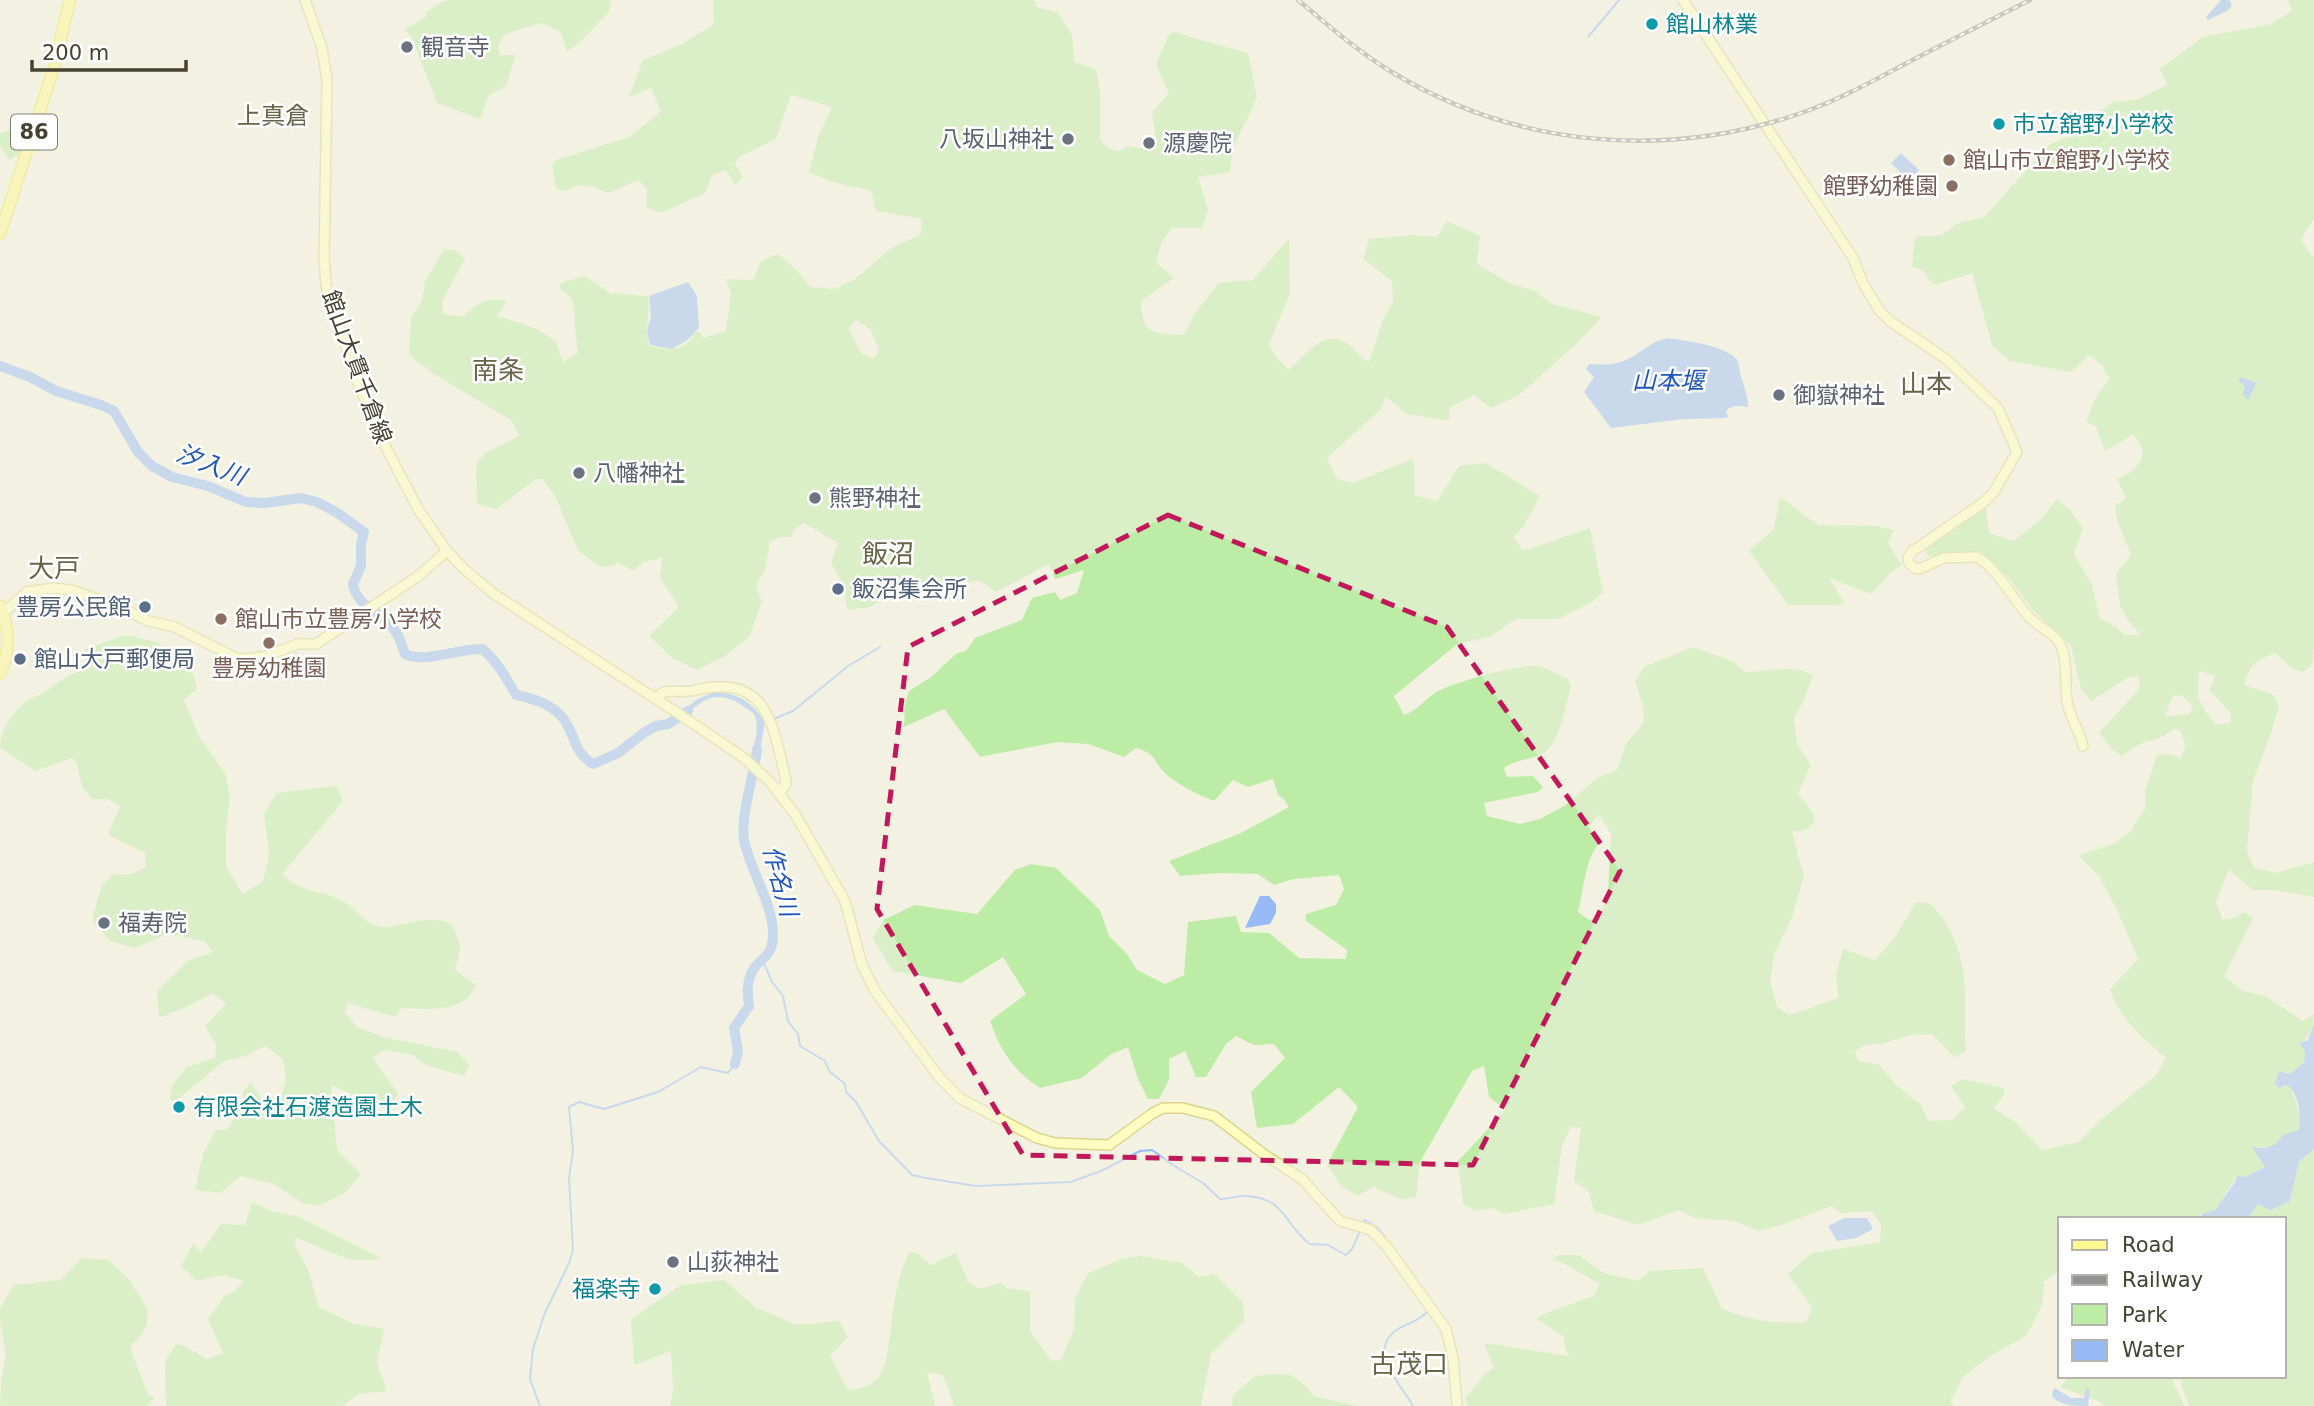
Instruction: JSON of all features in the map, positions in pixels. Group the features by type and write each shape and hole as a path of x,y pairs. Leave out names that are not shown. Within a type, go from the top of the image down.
{"main road":[{"name":"86","path":"0,234 51,80 69,0"},
{"name":"館山大貫千倉線","path":"305,0 321,48 327,80 324,248 326,286 369,411 418,509 447,551 464,570 494,594 687,719 747,761 779,792 795,814 848,908 862,965 874,991 939,1077 967,1104 1044,1141 1105,1145 1117,1141 1163,1108 1174,1107 1209,1113 1302,1179 1340,1221 1374,1233 1387,1247 1446,1329 1453,1358 1457,1406"},
{"path":"1683,0 1853,258 1863,283 1879,310 1890,321 1946,359 1998,408 2017,452 2000,483 1984,502 1913,551 1908,557 1909,563 1919,569 1944,558 1977,557 1989,567 2016,603 2036,624 2058,641 2064,655 2067,703 2083,746"},
{"path":"0,674 6,660 7,639 2,609 27,592 54,588 71,590 118,606 148,621 175,627 243,659 263,657 298,644 316,644 417,577 447,551"},
{"path":"654,698 665,692 724,686 749,694 771,720 786,781 779,792"}],"highlighted area":[{"path":"1168,515 1447,627 1620,871 1473,1165 1023,1155 877,909 908,647"}],"green space":[{"path":"611,0 609,12 567,52 561,32 542,23 505,34 498,45 500,55 516,55 506,86 489,95 480,119 437,103 412,38 405,29 426,17 426,12 443,1"},
{"path":"713,0 1035,0 1037,7 1058,13 1072,35 1074,62 1096,69 1100,92 1100,139 1108,148 1119,151 1127,146 1153,150 1156,138 1152,112 1169,93 1156,64 1168,36 1175,31 1248,53 1257,98 1233,148 1230,172 1198,177 1208,210 1202,228 1172,228 1162,241 1156,262 1174,278 1141,301 1147,327 1157,333 1184,335 1194,315 1218,283 1253,280 1289,238 1290,294 1269,344 1276,357 1289,370 1316,345 1331,339 1348,344 1369,362 1383,319 1393,302 1392,281 1363,259 1369,239 1413,235 1437,237 1447,221 1480,236 1477,264 1511,284 1533,290 1552,304 1602,317 1518,396 1491,408 1474,395 1450,407 1449,421 1407,414 1386,397 1381,409 1327,458 1337,479 1353,483 1412,459 1415,495 1437,501 1459,466 1486,463 1540,496 1524,526 1513,537 1523,551 1590,528 1603,592 1592,602 1558,619 1516,619 1491,636 1456,645 1394,696 1404,715 1443,689 1501,671 1537,666 1568,679 1571,686 1565,712 1550,747 1541,755 1504,768 1507,777 1533,776 1543,787 1538,792 1484,803 1487,816 1520,824 1540,819 1564,806 1597,778 1618,769 1625,745 1644,722 1643,706 1635,681 1644,667 1693,647 1734,662 1745,672 1790,669 1813,676 1794,718 1797,744 1811,765 1798,793 1814,814 1814,822 1807,829 1792,832 1804,876 1792,917 1774,955 1770,982 1777,1007 1789,1015 1838,998 1836,975 1843,949 1875,960 1896,936 1915,903 1930,904 1951,933 1962,965 1966,1051 1954,1057 1932,1034 1910,1035 1882,1044 1865,1045 1855,1051 1858,1061 1879,1064 1894,1083 1921,1105 1928,1121 1952,1120 1965,1107 1951,1086 1962,1079 2004,1088 2005,1093 1994,1108 2015,1122 2042,1150 2079,1142 2097,1123 2156,1075 2166,1058 2133,1027 2114,999 2110,989 2138,959 2099,876 2078,855 2114,844 2131,831 2145,808 2145,790 2157,755 2170,754 2181,758 2185,746 2181,732 2175,729 2158,739 2144,742 2121,756 2099,733 2140,688 2138,676 2127,678 2091,701 2081,689 2071,646 2032,609 2009,578 1981,552 1928,556 1925,548 1986,508 1989,533 2014,541 2041,519 2057,499 2071,511 2083,528 2074,555 2091,582 2100,619 2115,626 2125,635 2141,635 2120,606 2116,573 2131,555 2117,520 2115,505 2126,499 2117,479 2135,468 2141,460 2142,450 2134,434 2105,451 2096,427 2086,421 2097,395 2109,379 2102,365 2089,355 2071,372 2009,361 1992,345 1972,273 1934,285 1923,271 1912,266 1915,237 1942,235 1956,224 1984,217 2050,144 2090,129 2097,114 2113,102 2137,100 2167,85 2160,69 2203,37 2271,24 2292,11 2288,0 2314,0 2314,219 2301,239 2314,256 2314,648 2312,666 2302,672 2292,668 2275,653 2254,664 2244,685 2274,695 2279,706 2253,781 2247,851 2254,868 2276,873 2314,862 2314,897 2276,890 2252,890 2229,869 2216,902 2223,920 2245,912 2253,918 2224,976 2243,991 2265,996 2303,1021 2314,1014 2311,1032 2299,1044 2305,1052 2304,1063 2289,1074 2279,1071 2277,1081 2283,1088 2287,1085 2291,1087 2299,1115 2298,1132 2286,1134 2272,1147 2252,1147 2265,1167 2245,1177 2236,1177 2216,1210 2200,1217 2058,1217 2058,1271 2044,1282 2042,1305 2027,1335 1989,1357 1964,1376 1950,1401 1954,1406 1468,1406 1465,1398 1485,1374 1494,1368 1484,1343 1569,1356 1563,1336 1537,1319 1543,1314 1594,1296 1600,1284 1553,1260 1559,1255 1578,1255 1604,1273 1638,1281 1650,1271 1703,1268 1722,1309 1763,1321 1806,1322 1812,1308 1788,1274 1812,1253 1880,1242 1881,1225 1871,1211 1842,1213 1831,1206 1758,1231 1734,1221 1695,1218 1679,1210 1638,1225 1594,1211 1589,1192 1574,1181 1581,1128 1571,1126 1562,1146 1554,1204 1504,1214 1492,1208 1476,1211 1463,1204 1458,1161 1506,1110 1489,1097 1484,1066 1472,1071 1420,1162 1416,1197 1400,1199 1373,1187 1358,1196 1341,1186 1327,1165 1358,1107 1339,1087 1293,1124 1257,1128 1251,1092 1285,1058 1274,1044 1254,1045 1236,1036 1226,1044 1206,1077 1196,1077 1185,1051 1169,1059 1169,1080 1159,1099 1148,1099 1138,1079 1128,1047 1110,1055 1082,1078 1040,1088 1009,1059 990,1021 1026,994 1003,957 961,983 892,971 873,938 883,920 915,905 977,914 1015,870 1031,864 1056,868 1100,910 1109,936 1127,954 1137,970 1165,984 1184,975 1188,922 1236,916 1241,932 1269,933 1299,958 1346,959 1347,950 1306,921 1306,914 1336,905 1344,889 1339,875 1294,879 1274,885 1258,874 1180,876 1169,861 1241,833 1289,807 1278,795 1273,779 1248,787 1233,780 1214,801 1176,782 1152,756 1136,748 1124,757 1088,744 1057,742 980,757 944,709 904,727 905,704 909,691 931,677 956,654 966,651 975,638 1022,620 1032,598 1055,592 1060,600 1077,593 1084,570 1055,579 1049,564 996,592 980,581 951,584 898,582 871,607 847,610 844,586 831,563 838,543 804,523 793,530 792,537 779,537 770,542 765,569 756,586 762,601 749,637 724,657 697,670 672,658 649,636 679,607 660,578 662,557 643,563 633,571 618,562 613,566 601,567 578,551 556,498 543,479 536,479 496,509 477,504 476,464 485,453 519,436 511,420 434,374 409,355 411,318 422,301 425,281 444,249 455,250 465,259 442,301 443,314 463,317 483,302 507,301 497,316 535,328 555,340 563,362 578,353 574,306 568,295 559,287 563,282 585,276 610,293 648,296 649,346 676,348 686,344 696,332 700,332 703,338 726,331 731,292 726,279 753,280 761,261 777,254 797,270 810,287 835,289 854,280 891,248 920,235 922,219 876,211 871,191 832,182 809,172 818,137 832,107 791,95 776,139 739,157 735,164 743,178 735,185 726,170 712,175 705,193 661,213 646,207 647,190 639,180 609,193 582,185 567,191 556,189 552,166 556,160 629,137 661,112 651,88 629,97 643,60 682,44 714,24","holes":["856,320 870,329 879,350 873,359 862,354 848,328","2200,671 2215,676 2209,690 2230,712 2231,723 2215,724 2202,705 2198,694","2173,695 2182,696 2193,706 2189,714 2165,716","1599,814 1611,834 1608,896 1599,918 1589,920 1578,912 1587,868 1598,845 1589,826"]},
{"path":"34,123 23,155 16,155 10,160 0,146 0,133"},
{"path":"1780,497 1818,525 1877,526 1894,530 1888,543 1902,565 1870,594 1829,578 1844,602 1836,605 1788,605 1749,551 1774,529"},
{"path":"125,635 157,642 193,674 197,689 184,700 199,736 225,773 230,797 226,829 226,866 243,894 263,881 269,854 264,815 276,793 336,786 343,801 283,873 294,884 341,900 365,919 382,927 432,920 452,924 461,946 455,970 476,985 471,994 454,1005 433,1009 401,1008 395,1017 348,1003 345,1013 357,1027 383,1037 457,1052 469,1065 464,1076 425,1065 413,1055 384,1050 373,1058 398,1093 388,1110 331,1085 337,1150 361,1174 346,1192 318,1206 302,1203 274,1184 240,1176 221,1193 195,1190 203,1154 216,1130 226,1130 243,1107 243,1091 251,1083 261,1098 281,1097 286,1079 283,1059 265,1046 246,1056 224,1061 177,1100 170,1100 172,1086 186,1067 215,1058 216,1045 205,1026 226,1004 213,993 159,1018 157,991 189,960 213,952 204,941 168,934 135,948 110,941 92,920 101,887 113,874 130,875 146,867 145,853 108,835 120,807 108,799 92,799 82,787 77,763 71,758 36,771 0,748 6,726 20,707 65,678 86,669 85,649"},
{"path":"2314,1149 2314,1406 2189,1406 2181,1378 2286,1378 2286,1217 2248,1217 2258,1204 2290,1201 2299,1162"},
{"path":"252,1202 271,1211 296,1216 381,1258 347,1258 296,1238 295,1246 307,1266 319,1307 352,1323 384,1329 377,1362 387,1391 358,1394 343,1406 166,1406 165,1361 176,1344 185,1346 207,1359 223,1353 208,1319 224,1296 231,1294 244,1281 222,1275 197,1281 181,1266 193,1244 201,1252 221,1224 245,1225"},
{"path":"909,1253 917,1253 931,1265 956,1253 968,1282 979,1289 1001,1283 1006,1288 1030,1291 1030,1331 1052,1361 1061,1360 1074,1329 1075,1299 1087,1274 1121,1259 1140,1256 1182,1263 1199,1277 1214,1274 1242,1301 1245,1320 1211,1354 1201,1406 954,1406 943,1375 927,1372 935,1406 670,1406 673,1390 671,1351 634,1365 631,1319 681,1285 724,1280 755,1307 796,1325 839,1321 848,1337 830,1356 848,1390 868,1385 878,1378 884,1365 897,1288"},
{"path":"82,1258 108,1260 129,1279 148,1310 146,1328 130,1348 148,1395 155,1397 147,1406 0,1406 6,1354 0,1308 14,1285 60,1280"},
{"path":"1291,1375 1306,1386 1313,1396 1358,1406 1232,1406 1233,1395 1255,1376"},
{"path":"2067,1378 2171,1378 2185,1406 2104,1406 2060,1387"}],"water":[{"path":"2221,0 2230,0 2232,6 2208,20 2206,17"},
{"path":"1901,153 1919,170 1909,181 1891,163"},
{"path":"688,282 697,296 699,328 689,339 672,349 650,345 647,332 651,315 649,296"},
{"name":"山本堰","path":"1668,338 1705,344 1732,355 1739,364 1748,407 1730,408 1726,412 1726,418 1684,419 1611,428 1584,392 1594,377 1586,369 1589,364 1623,361"},
{"path":"2240,377 2257,383 2248,400 2243,395 2245,387 2238,380"},
{"path":"296,653 306,671 295,677 285,660"},
{"path":"714,692 730,694 743,700 765,721 758,764 751,758 757,725 750,710 730,699 715,697 702,702 687,714 683,711 696,700"},
{"path":"1260,896 1269,896 1276,904 1276,913 1270,924 1245,928"},
{"path":"2314,1024 2314,1149 2299,1162 2290,1201 2270,1210 2258,1204 2248,1217 2201,1217 2202,1214 2216,1210 2237,1176 2245,1177 2265,1167 2252,1147 2270,1147 2283,1135 2299,1130 2299,1112 2294,1093 2287,1085 2279,1088 2275,1084 2279,1071 2289,1074 2304,1063 2305,1052 2299,1043 2308,1040"},
{"path":"1844,1218 1867,1218 1873,1229 1856,1238 1837,1241 1828,1226"},
{"path":"2055,1388 2071,1398 2084,1398 2086,1389 2090,1389 2088,1406 2059,1402 2052,1396"}],"waterway":[{"path":"1588,37 1619,0"},
{"name":"汐入川","path":"0,366 30,377 56,391 114,411 138,452 152,466 172,477 208,486 246,502 264,503 301,498 317,502 336,512 364,532 361,566 353,584 355,592 363,603 393,627 405,654 432,657 482,649 497,665 516,695 541,702 562,717 581,754 593,764 618,753 645,732 668,724 688,711"},
{"path":"771,720 793,711 848,666 880,647"},
{"name":"作名川","path":"735,1064 738,1051 734,1028 749,1006 749,978 771,949 773,934 769,911 747,852 743,831 757,749"},
{"path":"763,961 772,982 783,996 788,1021 798,1034 800,1046 825,1061 829,1071 845,1084 846,1092 856,1102 879,1141 912,1175 976,1186 1071,1182 1101,1171 1140,1151 1152,1150 1203,1183 1220,1199 1247,1196 1270,1202 1310,1244 1328,1245 1346,1255 1352,1249 1360,1231"},
{"name":"作名川","path":"540,1406 530,1379 533,1349 544,1315 573,1250 569,1178 573,1151 569,1107 579,1102 604,1109 658,1092 701,1067 728,1073 735,1064"},
{"path":"1362,1225 1365,1220 1378,1228 1389,1243"},
{"path":"1396,1253 1434,1305"},
{"path":"1413,1406 1394,1377 1385,1356 1385,1346 1389,1337 1398,1329 1427,1312"}],"railway":[{"path":"1298,0 1378,63 1438,97 1489,117 1541,131 1594,139 1648,141 1701,137 1755,127 1807,111 1855,90 2030,0"}],"place":[{"name":"館山林業","path":"1652,24"},
{"name":"観音寺","path":"407,47"},
{"name":"市立舘野小学校","path":"1999,124"},
{"name":"八坂山神社","path":"1068,139"},
{"name":"源慶院","path":"1149,143"},
{"name":"館山市立館野小学校","path":"1949,160"},
{"name":"館野幼稚園","path":"1952,186"},
{"name":"御嶽神社","path":"1779,395"},
{"name":"八幡神社","path":"579,473"},
{"name":"熊野神社","path":"815,498"},
{"name":"飯沼集会所","path":"838,589"},
{"name":"豊房公民館","path":"145,607"},
{"name":"館山市立豊房小学校","path":"221,619"},
{"name":"豊房幼稚園","path":"269,643"},
{"name":"館山大戸郵便局","path":"20,659"},
{"name":"福寿院","path":"104,923"},
{"name":"有限会社石渡造園土木","path":"179,1107"},
{"name":"山荻神社","path":"673,1262"},
{"name":"福楽寺","path":"655,1289"}],"district":[{"name":"上真倉","path":"273,116"},
{"name":"南条","path":"498,370"},
{"name":"山本","path":"1926,384"},
{"name":"飯沼","path":"888,554"},
{"name":"大戸","path":"54,568"},
{"name":"古茂口","path":"1409,1364"}]}
